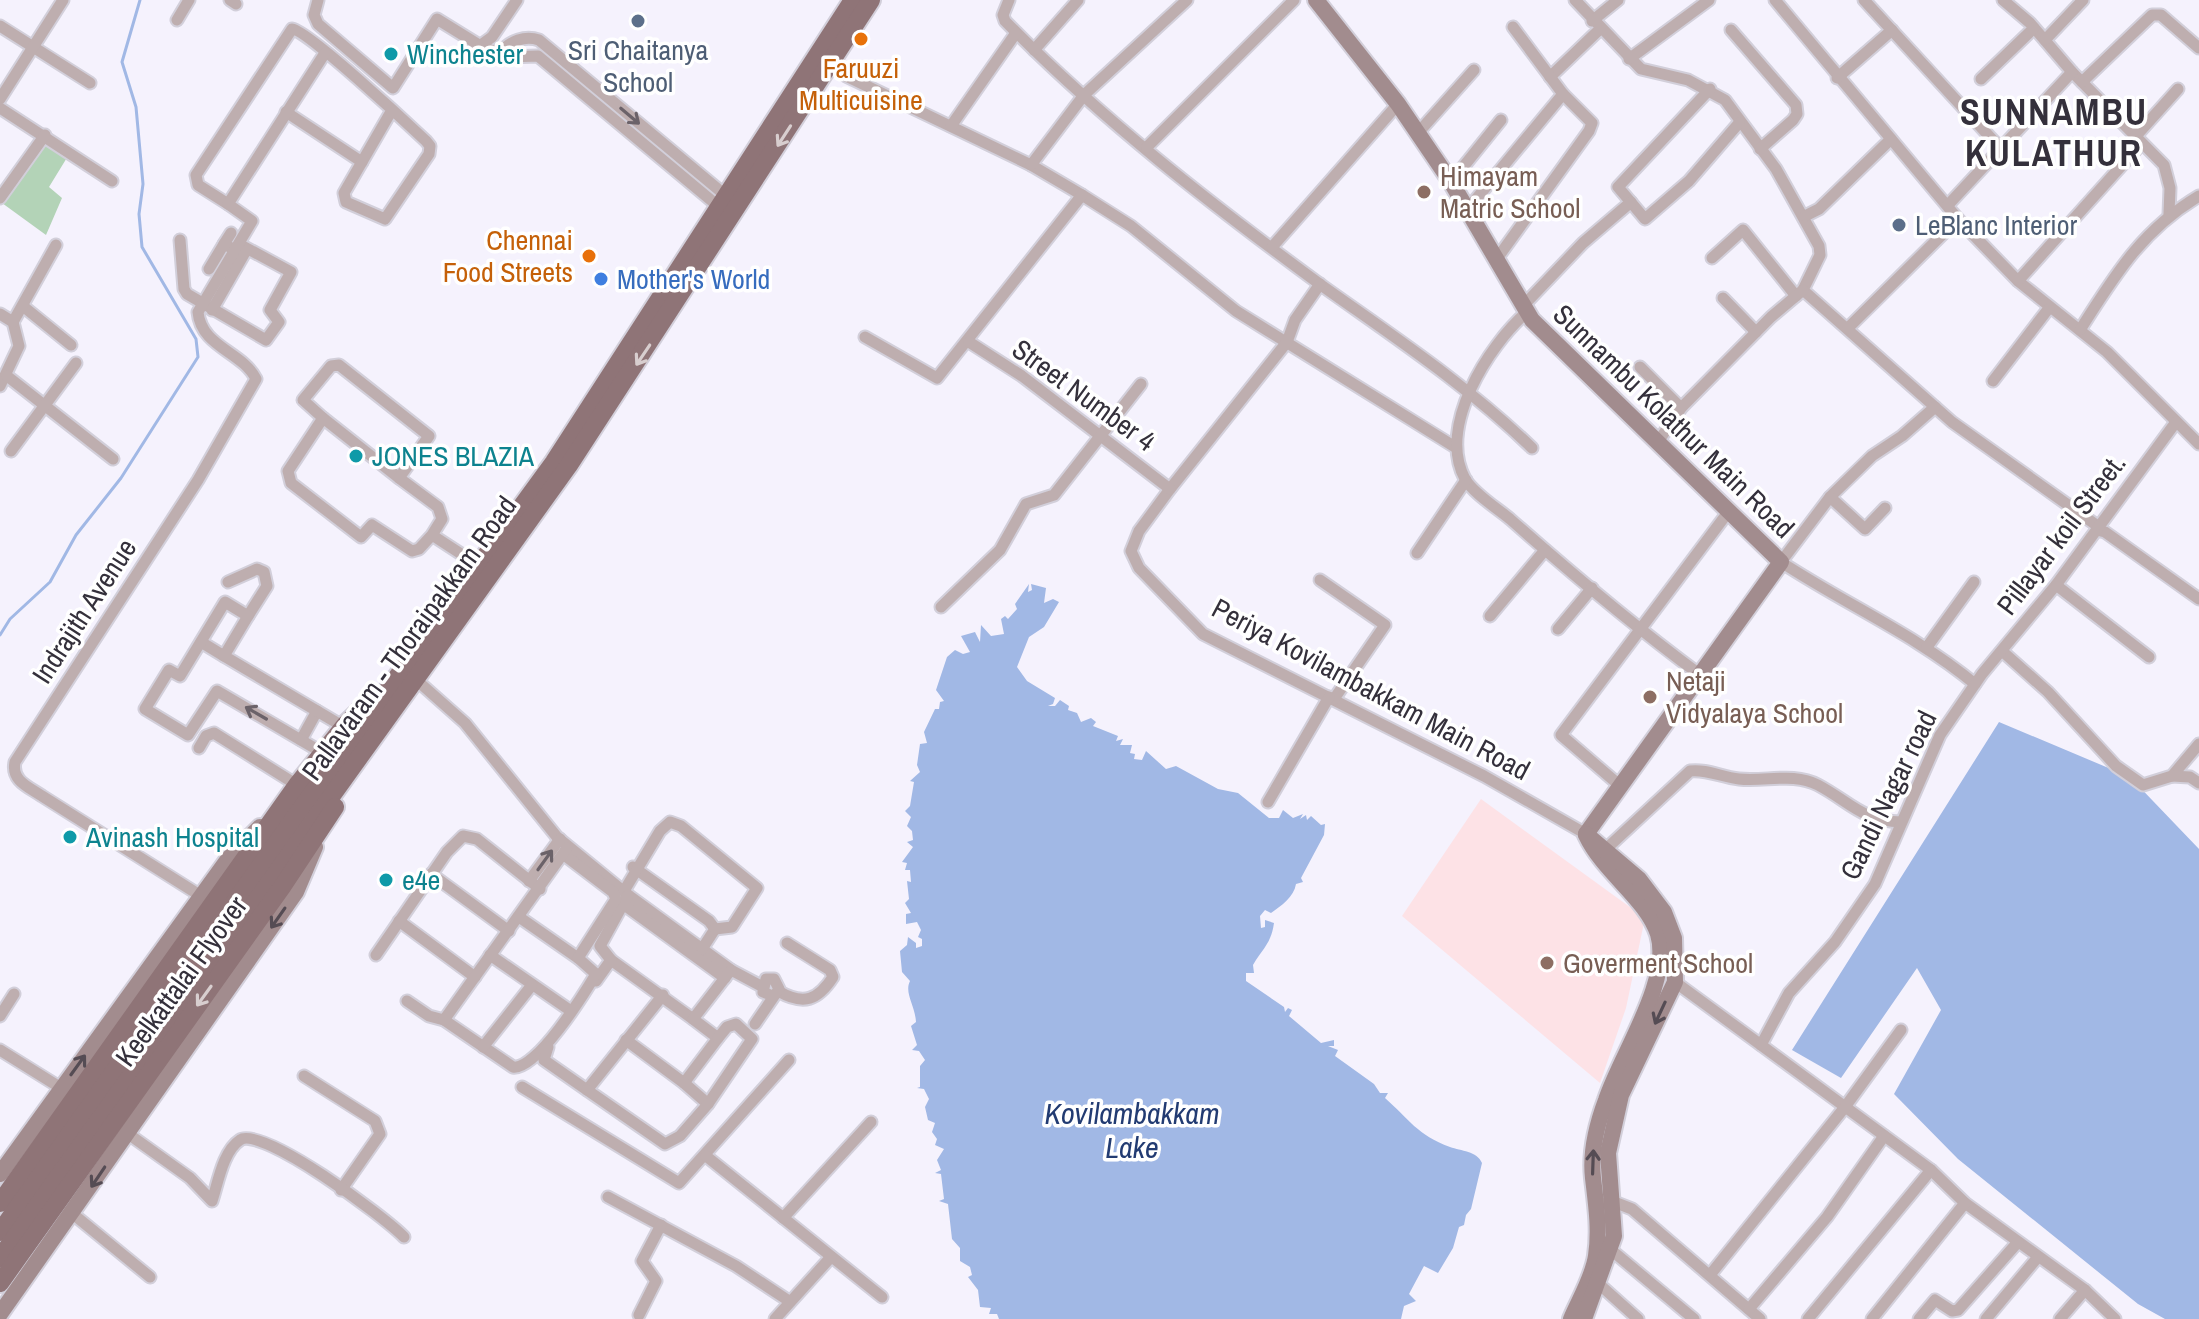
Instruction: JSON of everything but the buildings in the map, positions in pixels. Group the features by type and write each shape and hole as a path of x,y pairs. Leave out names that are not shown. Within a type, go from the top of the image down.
{"main road":[{"name":"Pallavaram - Thoraipakkam Road","path":"0,1258 396,704 403,676 569,465 832,62 837,39 853,0"},
{"name":"Pallavaram - Thoraipakkam Road","path":"0,1232 403,676 478,565 554,462 721,200 837,39 871,0"},
{"name":"Keelkattalai Flyover","path":"0,1203 297,785 344,727 403,676"},
{"name":"Keelkattalai Flyover","path":"0,1283 282,887 325,823 396,704"}],"street":[{"path":"0,99 63,0"},
{"path":"177,20 189,0"},
{"path":"318,0 314,15 318,24 393,88 437,19 481,45 513,58 533,55 542,58 721,200"},
{"path":"481,45 492,37 517,0"},
{"path":"1009,0 1003,15 1016,33 1084,95 1320,284 1471,391 1532,448"},
{"path":"1034,50 1078,0"},
{"path":"1031,165 1084,95 1187,0"},
{"path":"1147,147 1294,0"},
{"name":"Sunnambu Kolathur Main Road","path":"1316,0 1398,104 1451,182 1525,309 1781,562 1618,784 1586,834"},
{"path":"1575,0 1641,69 1688,80 1710,89 1725,100 1805,216 1820,255 1800,293 1756,332 1681,408 1658,442"},
{"path":"1550,77 1618,0"},
{"path":"1629,59 1709,0"},
{"path":"1775,0 1837,78 1958,219 2018,281 2107,352 2199,444"},
{"path":"1864,0 2001,149"},
{"path":"2045,40 2083,0"},
{"path":"2006,3 2034,28 2072,72 2164,165 2170,188 2169,214"},
{"path":"2082,82 2152,15 2161,15 2199,48"},
{"path":"0,26 90,83"},
{"path":"1496,260 1592,123 1563,94 1513,27"},
{"path":"1981,79 2034,28"},
{"path":"207,307 252,221 198,185 196,175 292,29 299,29 392,110 430,146 429,154 385,219 344,198 392,110"},
{"path":"1731,30 1796,105 1797,114 1793,120 1760,149"},
{"path":"1837,78 1892,30"},
{"path":"951,126 1016,33"},
{"path":"501,52 526,38 539,40 721,200"},
{"path":"228,204 325,53"},
{"path":"832,62 846,76 1031,165 1082,195 1131,226 1236,311 1455,447"},
{"path":"1417,134 1474,70"},
{"path":"1948,205 2072,72"},
{"path":"1710,89 1618,187 1645,219 1689,181 1739,123"},
{"path":"2018,281 2138,141 2178,89"},
{"path":"1467,210 1563,94"},
{"path":"1272,247 1398,104"},
{"path":"0,108 112,181"},
{"path":"286,112 362,162"},
{"path":"1451,182 1501,120"},
{"path":"0,198 45,135"},
{"path":"1805,216 1819,209 1891,139"},
{"path":"865,337 937,378 969,342 1082,195"},
{"path":"2080,330 2141,240 2169,214 2199,196"},
{"path":"1631,202 1583,243 1525,309 1485,361 1471,391 1455,447 1466,480 1545,550 1699,674"},
{"path":"1848,328 1958,219"},
{"path":"1712,258 1738,230 1743,230 1800,293 1848,328 1935,407 2098,528 2197,591"},
{"path":"180,240 184,289 261,340 270,338 279,322 270,310 291,272 236,247 231,233"},
{"path":"13,322 56,245"},
{"path":"209,269 236,247"},
{"name":"Periya Kovilambakkam Main Road","path":"1320,284 1295,320 1287,342 1139,531 1131,551 1139,568 1203,634 1484,776 1586,834"},
{"path":"1723,298 1756,332"},
{"path":"24,307 71,345"},
{"name":"Indrajith Avenue","path":"201,896 42,796 17,779 13,771 15,762 226,433 256,379 204,330 198,312 207,307"},
{"path":"1993,381 2049,308"},
{"path":"0,314 13,322 19,346 3,381 45,405 113,459"},
{"name":"Street Number 4","path":"969,342 1102,436 1170,489"},
{"path":"11,451 76,363"},
{"path":"323,418 288,471 291,483 361,537 372,525 412,551 419,549 442,519 438,507 399,478 323,418 303,400 325,371 339,365 429,436 399,478"},
{"path":"1640,367 1681,408"},
{"path":"941,607 1000,550 1026,504 1054,495 1141,384"},
{"path":"1935,407 1902,436 1872,456 1830,497 1781,562 1813,584 1978,679"},
{"name":"Pillayar koil Street.","path":"1978,679 2056,585 2176,422"},
{"path":"1417,553 1466,480"},
{"path":"1830,497 1865,529 1885,508"},
{"path":"1618,784 1561,735 1644,629 1729,511"},
{"path":"432,535 478,565"},
{"path":"1490,616 1545,550"},
{"path":"224,656 267,586 264,572 257,569 228,582"},
{"path":"1268,802 1332,698 1385,625 1320,580"},
{"path":"1927,647 1974,582"},
{"path":"2056,585 2149,657"},
{"path":"1558,629 1592,588"},
{"path":"248,616 225,602 180,676 169,670 145,709 188,735 217,691 323,753"},
{"path":"201,642 344,727"},
{"path":"2002,651 2048,692 2116,766 2143,785 2172,776 2190,777 2199,783"},
{"path":"403,676 465,723 564,846 613,892 616,899 578,958"},
{"name":"Gandi Nagar road","path":"1761,1045 1789,993 1835,942 1875,884 1940,735 1978,679"},
{"path":"301,740 317,711"},
{"path":"199,748 206,736 214,733 297,785"},
{"path":"2172,776 2199,744"},
{"path":"1606,849 1690,771 1704,770 1743,779 1800,779 1817,784 1871,819 1901,822"},
{"path":"3,1164 229,858 284,804"},
{"path":"635,868 715,929 732,927 757,888 681,826 670,822 660,831 635,868 625,897 600,946 611,960 718,1038"},
{"path":"0,1314 296,892 325,823"},
{"path":"1571,1319 1596,1258 1606,1203 1608,1153 1621,1095 1675,982 1674,938 1664,912 1639,879 1586,834"},
{"path":"1584,1319 1614,1236 1606,1203 1592,1175 1594,1141 1605,1101 1661,966 1658,933 1642,906 1597,858 1586,834"},
{"path":"376,955 431,874 463,836 477,839 540,889"},
{"path":"529,881 564,846"},
{"path":"444,1020 540,889 564,846"},
{"path":"564,846 625,897 728,974 761,986 772,978 778,983 776,993 755,1024"},
{"path":"431,874 509,931"},
{"path":"625,897 702,949 728,974"},
{"path":"407,1001 429,1016 444,1020 513,1067 523,1067 542,1051 596,974 519,917"},
{"path":"399,921 475,977"},
{"path":"702,949 715,929"},
{"path":"776,993 810,1000 820,997 833,977 830,970 787,943"},
{"path":"490,955 571,1011"},
{"path":"611,960 543,1057 665,1144 680,1136 708,1104 752,1039 736,1024 727,1027 684,1083"},
{"path":"693,1019 728,974"},
{"path":"1675,982 1931,1170 1965,1203 2085,1290 2115,1319"},
{"path":"483,1047 532,985"},
{"path":"0,1016 14,994"},
{"path":"587,1090 663,995"},
{"path":"1710,1275 1845,1107 1901,1030"},
{"path":"626,1040 708,1104"},
{"path":"0,1050 61,1088"},
{"path":"522,1087 679,1183 789,1060"},
{"path":"304,1076 375,1121 379,1128 380,1134 341,1190"},
{"path":"783,1218 871,1122"},
{"path":"127,1133 190,1178 212,1201 228,1156 239,1140 252,1135 275,1144 404,1237"},
{"path":"1749,1309 1827,1217 1884,1136"},
{"path":"706,1156 882,1297"},
{"path":"1808,1319 1931,1170"},
{"path":"608,1197 736,1266 789,1301"},
{"path":"1606,1203 1632,1209 1760,1319"},
{"path":"1872,1319 1965,1203"},
{"path":"73,1214 150,1277"},
{"path":"639,1315 656,1281 642,1261 661,1225"},
{"path":"1919,1319 1935,1300 1958,1310 2018,1242"},
{"path":"1610,1249 1694,1319"},
{"path":"775,1319 831,1257"},
{"path":"1986,1319 2038,1257"},
{"path":"1599,1284 1638,1319"},
{"path":"2060,1319 2085,1290"}],"shaded area":[{"name":"Goverment School","path":"1481,799 1645,918 1626,1008 1600,1083 1402,916"}],"green space":[{"path":"46,142 68,156 49,187 62,198 46,235 2,203"}],"water":[{"name":"Kovilambakkam Lake","path":"1029,584 1028,592 1032,590 1031,584 1046,588 1044,603 1053,599 1059,602 1044,627 1029,637 1017,667 1027,681 1055,698 1053,704 1048,706 1055,706 1060,700 1069,706 1068,710 1077,713 1081,722 1091,718 1096,722 1093,726 1118,736 1116,741 1123,739 1120,745 1132,745 1130,753 1135,754 1134,759 1142,760 1146,751 1166,769 1176,766 1218,789 1238,793 1269,818 1279,818 1283,810 1293,818 1303,814 1300,819 1306,815 1307,820 1311,816 1321,825 1325,824 1324,835 1301,878 1303,882 1296,884 1290,897 1279,907 1271,913 1265,910 1260,916 1261,928 1265,927 1265,920 1274,923 1273,930 1253,965 1254,973 1246,973 1246,981 1284,1007 1285,1012 1288,1008 1292,1010 1289,1016 1321,1043 1334,1040 1334,1046 1328,1046 1338,1050 1335,1056 1374,1084 1380,1093 1388,1093 1385,1098 1421,1132 1450,1147 1473,1154 1482,1163 1471,1209 1464,1225 1459,1227 1453,1248 1438,1273 1424,1266 1409,1294 1416,1301 1404,1306 1401,1319 999,1319 997,1314 989,1314 991,1308 980,1307 978,1290 968,1277 972,1275 970,1267 960,1261 960,1248 952,1239 948,1204 939,1201 944,1199 941,1174 935,1173 941,1170 937,1160 944,1149 935,1145 937,1139 932,1132 935,1123 928,1120 925,1107 929,1099 924,1089 917,1088 920,1087 920,1066 925,1060 919,1051 912,1050 917,1045 911,1026 916,1022 908,990 910,981 902,972 900,951 907,945 908,937 916,943 916,948 922,946 922,939 918,937 921,930 917,922 906,924 906,914 911,913 905,903 909,899 907,881 911,882 910,870 905,870 907,863 902,862 913,847 907,842 913,840 912,831 907,826 911,817 905,811 910,806 914,782 910,781 920,772 917,765 920,744 927,743 924,732 935,709 939,709 940,702 944,701 936,690 947,657 955,650 963,654 970,652 961,636 975,632 980,642 981,625 991,636 1004,634 1001,619 1005,616 1008,619 1017,609 1015,604"},
{"path":"1999,722 2130,777 2199,849 2199,1319 2165,1319 2138,1304 1958,1159 1894,1094 1941,1010 1917,968 1841,1078 1792,1050"}],"waterway":[{"path":"0,635 10,619 50,582 76,535 121,478 198,357 196,339 142,247 139,214 143,184 136,107 122,62 140,0"}],"place":[{"name":"Sri Chaitanya School","path":"638,21"},
{"name":"Faruuzi Multicuisine","path":"861,39"},
{"name":"Winchester","path":"391,54"},
{"name":"Himayam Matric School","path":"1424,192"},
{"name":"LeBlanc Interior","path":"1899,225"},
{"name":"Chennai Food Streets","path":"589,256"},
{"name":"Mother's World","path":"601,279"},
{"name":"JONES BLAZIA","path":"356,456"},
{"name":"Netaji Vidyalaya School","path":"1650,697"},
{"name":"Avinash Hospital","path":"70,837"},
{"name":"e4e","path":"386,880"},
{"name":"Goverment School","path":"1547,963"}],"district":[{"name":"SUNNAMBU KULATHUR","path":"2054,132"}]}
